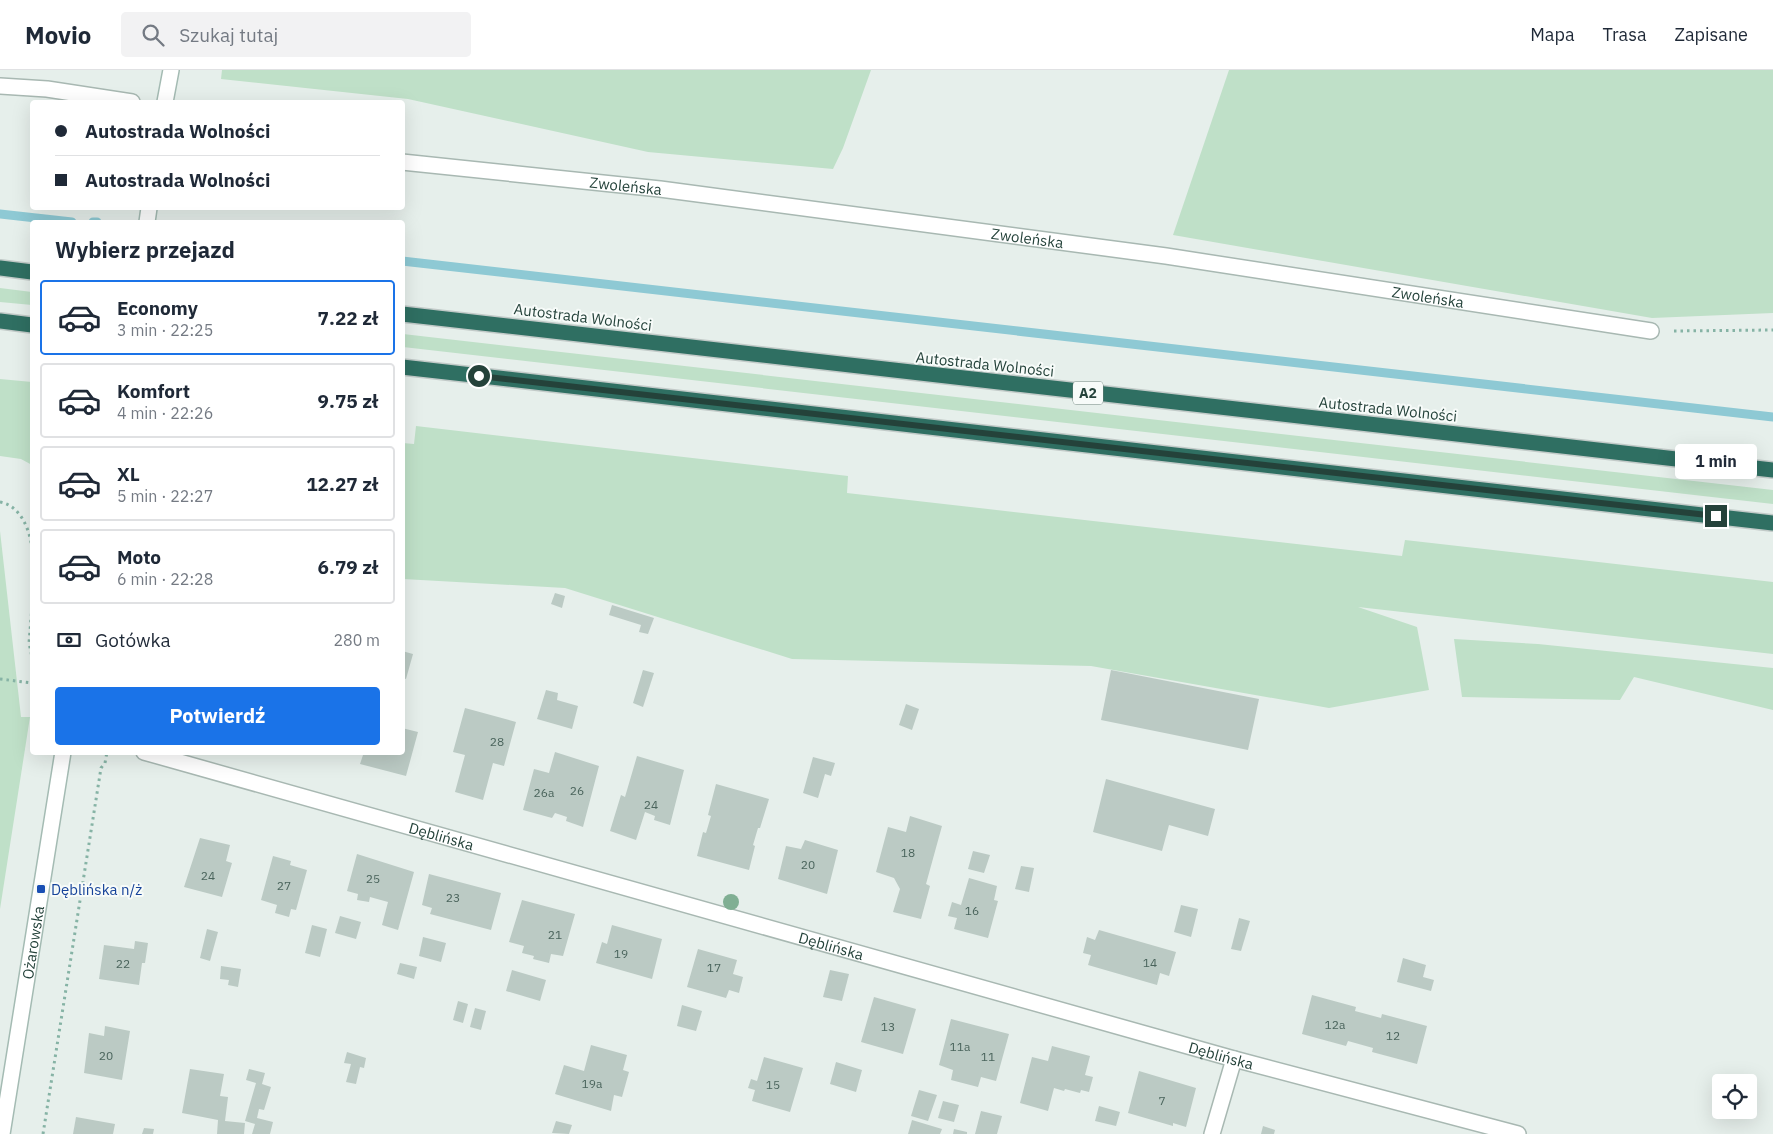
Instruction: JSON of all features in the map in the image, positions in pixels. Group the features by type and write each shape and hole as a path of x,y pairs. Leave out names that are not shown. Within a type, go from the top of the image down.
{"highway":[{"path":"0,268 30,272"},
{"name":"Autostrada Wolności","path":"405,314 1773,470"},
{"path":"0,321 30,325"},
{"path":"405,367 1773,522"}],"street":[{"path":"166,100 170,70"},
{"path":"0,86 47,89 119,100"},
{"name":"Zwoleńska","path":"405,162 660,189 1156,255 1651,331"},
{"name":"Ożarowska","path":"2,1134 63,755"},
{"name":"Dęblińska","path":"155,755 1234,1059 1518,1134"},
{"path":"1212,1134 1234,1059"}],"path":[{"path":"1651,331 1773,330"},
{"path":"0,502 6,503 20,514 30,535"},
{"path":"0,679 30,683"},
{"path":"44,1134 101,768 105,763 106,755"}],"green space":[{"path":"222,70 871,70 843,148 833,169 648,152 408,99 221,79"},
{"path":"1229,70 1773,70 1773,313 1652,318 1173,235"},
{"path":"0,288 30,292 30,305 0,302"},
{"path":"405,334 1773,490 1773,504 405,347"},
{"path":"0,379 30,382 30,464 21,459 0,456"},
{"path":"416,426 848,476 847,493 1402,556 1405,540 1773,582 1773,654 1358,607 1417,627 1429,690 1329,708 1091,666 792,659 565,588 405,579 405,443 414,444"},
{"path":"0,531 21,717 30,717 0,909"},
{"path":"1454,639 1538,644 1773,668 1773,710 1634,677 1620,700 1462,697"}],"building":[{"path":"555,593 565,596 562,608 551,604"},
{"path":"612,605 654,618 648,634 639,632 641,625 609,615"},
{"path":"405,652 413,654 405,679"},
{"path":"643,670 654,673 643,707 633,703"},
{"path":"1111,670 1259,699 1248,750 1101,720"},
{"path":"546,690 558,693 557,700 578,706 572,729 537,719"},
{"path":"906,704 919,709 912,730 899,725"},
{"path":"465,708 516,722 504,766 493,763 483,800 455,792 465,755 453,752"},
{"path":"405,729 418,732 406,776 360,764 363,755 405,755"},
{"path":"555,752 599,766 583,827 566,821 567,817 555,813 552,818 523,810 534,769 549,773"},
{"path":"637,756 684,770 670,825 654,820 655,816 645,812 636,840 610,831 621,795 625,797"},
{"path":"813,757 835,763 831,776 825,774 818,798 803,793"},
{"path":"1106,779 1215,809 1208,836 1169,825 1162,851 1093,832"},
{"path":"716,784 769,799 753,845 755,846 749,870 697,856 703,832 706,833 711,816 708,815"},
{"path":"910,816 942,826 926,884 930,886 921,919 893,912 900,889 894,878 876,872 888,827 906,832"},
{"path":"200,838 230,845 226,861 232,863 222,897 184,887"},
{"path":"805,840 838,850 827,894 778,879 786,846 801,849"},
{"path":"973,851 990,855 984,873 968,869"},
{"path":"357,854 414,872 398,930 382,925 388,902 370,897 369,902 357,900 358,894 347,891"},
{"path":"273,856 291,861 290,865 307,870 296,910 291,909 289,917 275,913 277,905 261,900"},
{"path":"1021,866 1034,868 1029,892 1015,889"},
{"path":"429,874 501,893 491,930 430,914 432,908 422,905"},
{"path":"969,878 997,886 994,900 998,901 988,938 954,929 957,918 948,916 952,902 961,905"},
{"path":"522,900 575,914 563,956 551,954 549,963 533,959 534,956 522,953 524,946 509,942"},
{"path":"1181,905 1198,909 1191,937 1174,932"},
{"path":"340,916 361,922 356,939 335,933"},
{"path":"1239,918 1250,921 1241,951 1231,949"},
{"path":"312,925 327,929 320,957 305,953"},
{"path":"612,925 662,939 652,979 596,963 602,942 607,944"},
{"path":"207,929 218,932 210,961 200,958"},
{"path":"1099,930 1176,952 1169,976 1160,973 1157,985 1088,965 1091,955 1083,953 1087,937 1095,940"},
{"path":"423,937 446,943 441,962 419,956"},
{"path":"135,941 148,943 145,963 142,963 139,985 99,979 104,945 134,949"},
{"path":"698,949 737,960 733,974 743,977 739,993 729,990 726,998 687,987"},
{"path":"1403,958 1426,965 1423,977 1434,980 1431,991 1397,982"},
{"path":"400,963 417,967 414,979 397,974"},
{"path":"221,966 241,969 238,987 228,985 229,980 220,979"},
{"path":"512,970 546,980 540,1001 506,991"},
{"path":"830,970 849,974 842,1001 823,997"},
{"path":"1312,995 1356,1007 1355,1011 1381,1018 1382,1014 1427,1026 1417,1064 1372,1052 1373,1048 1348,1041 1346,1046 1302,1034"},
{"path":"874,997 916,1009 903,1054 861,1042"},
{"path":"458,1001 468,1004 463,1023 453,1020"},
{"path":"682,1005 702,1011 696,1031 677,1026"},
{"path":"475,1008 486,1011 481,1030 470,1027"},
{"path":"951,1019 1009,1034 996,1081 981,1077 978,1087 951,1080 953,1070 939,1065"},
{"path":"105,1026 130,1031 122,1080 84,1073 89,1033 104,1036"},
{"path":"591,1045 627,1055 623,1070 629,1072 622,1097 614,1095 611,1111 555,1094 564,1065 584,1071"},
{"path":"1052,1046 1090,1056 1085,1075 1093,1077 1089,1092 1081,1090 1080,1093 1054,1088 1048,1111 1020,1103 1032,1057 1048,1061"},
{"path":"347,1052 366,1058 364,1068 360,1067 356,1084 346,1082 351,1064 344,1063"},
{"path":"764,1057 803,1068 790,1112 752,1101 755,1090 748,1088 751,1079 757,1081"},
{"path":"836,1062 862,1070 856,1092 830,1084"},
{"path":"190,1069 224,1074 220,1096 228,1097 225,1121 245,1123 244,1134 217,1134 218,1120 182,1113"},
{"path":"249,1069 265,1073 262,1084 271,1087 264,1110 259,1109 257,1118 273,1122 270,1134 252,1134 255,1124 245,1121 256,1083 246,1080"},
{"path":"1139,1071 1196,1088 1186,1127 1173,1123 1173,1126 1128,1113"},
{"path":"919,1090 937,1095 928,1121 911,1116"},
{"path":"943,1101 959,1105 954,1122 938,1118"},
{"path":"1099,1106 1120,1112 1116,1126 1095,1121"},
{"path":"981,1111 1002,1116 997,1134 975,1134"},
{"path":"76,1117 115,1124 113,1134 73,1134"},
{"path":"912,1120 942,1129 940,1134 908,1134"},
{"path":"556,1121 572,1125 569,1134 552,1133"},
{"path":"1263,1126 1275,1130 1274,1134 1261,1134"},
{"path":"144,1128 154,1129 153,1134 142,1134"},
{"path":"954,1129 967,1132 967,1134 953,1134"}],"waterway":[{"path":"0,214 54,220"},
{"path":"405,261 1773,417"}],"place":[{"name":"Dęblińska n/ż","path":"41,889"}],"route":[{"path":"479,376 1716,516"}]}
